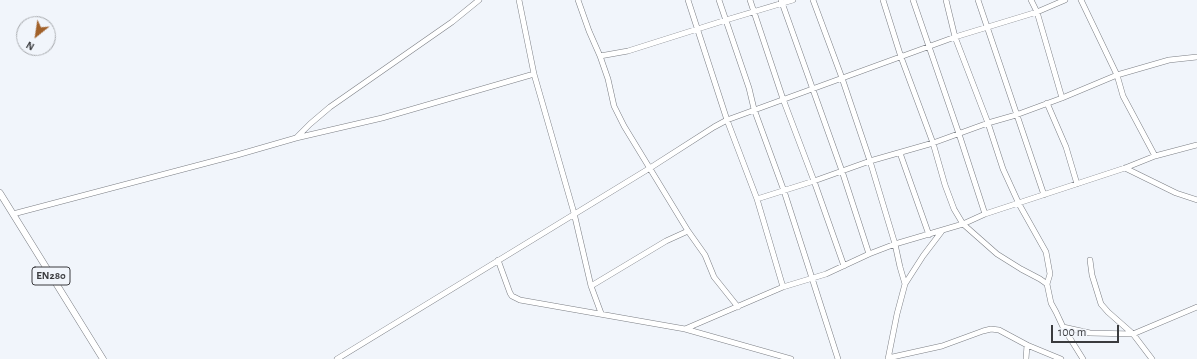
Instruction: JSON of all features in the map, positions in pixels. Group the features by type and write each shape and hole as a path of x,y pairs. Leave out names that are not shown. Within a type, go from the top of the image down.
{"main road":[{"name":"EN280","path":"0,193 103,359"}],"street":[{"path":"296,138 330,107 452,22 479,0"},
{"path":"519,0 534,74 574,213 591,286 601,313"},
{"path":"578,0 608,79 614,106 624,126 688,231 705,255 714,277 738,307"},
{"path":"688,0 727,120 757,199 783,287"},
{"path":"719,0 754,109 784,191 838,359"},
{"path":"750,0 783,99 844,266"},
{"path":"600,56 628,52 781,2 793,0"},
{"path":"813,0 842,78 870,161 895,244 905,284"},
{"path":"883,0 901,57 933,143 945,185 954,209 963,224 1008,262 1047,284"},
{"path":"913,0 960,134 986,214"},
{"path":"946,0 955,37 988,123 1003,169 1019,204 1046,252 1050,274 1047,284 1051,303 1063,327 1083,359"},
{"path":"978,0 1044,195"},
{"path":"1031,0 1037,12 1062,98"},
{"path":"337,359 727,120 955,37 1037,12 1065,0"},
{"path":"1082,0 1117,75 1123,96 1155,156"},
{"path":"781,2 842,171 869,254"},
{"path":"757,199 870,161 933,143 988,123 1016,115 1117,75 1169,60 1197,57"},
{"path":"13,214 296,138 382,118 534,74"},
{"path":"1047,103 1066,146 1077,184"},
{"path":"685,329 783,287 812,279 895,244 963,224 986,214 1125,168 1155,156 1197,145"},
{"path":"900,153 929,235"},
{"path":"1125,168 1176,194 1197,200"},
{"path":"591,286 666,241 688,231"},
{"path":"942,231 923,256 905,284 896,314 888,359 942,346 991,329 999,330 1026,345 1061,359"},
{"path":"498,260 510,293 515,298 685,329 791,359"},
{"path":"1090,260 1092,275 1101,304 1132,334 1152,359"},
{"path":"1063,327 1090,333 1132,334 1197,307"},
{"path":"1026,345 1026,359"}]}
